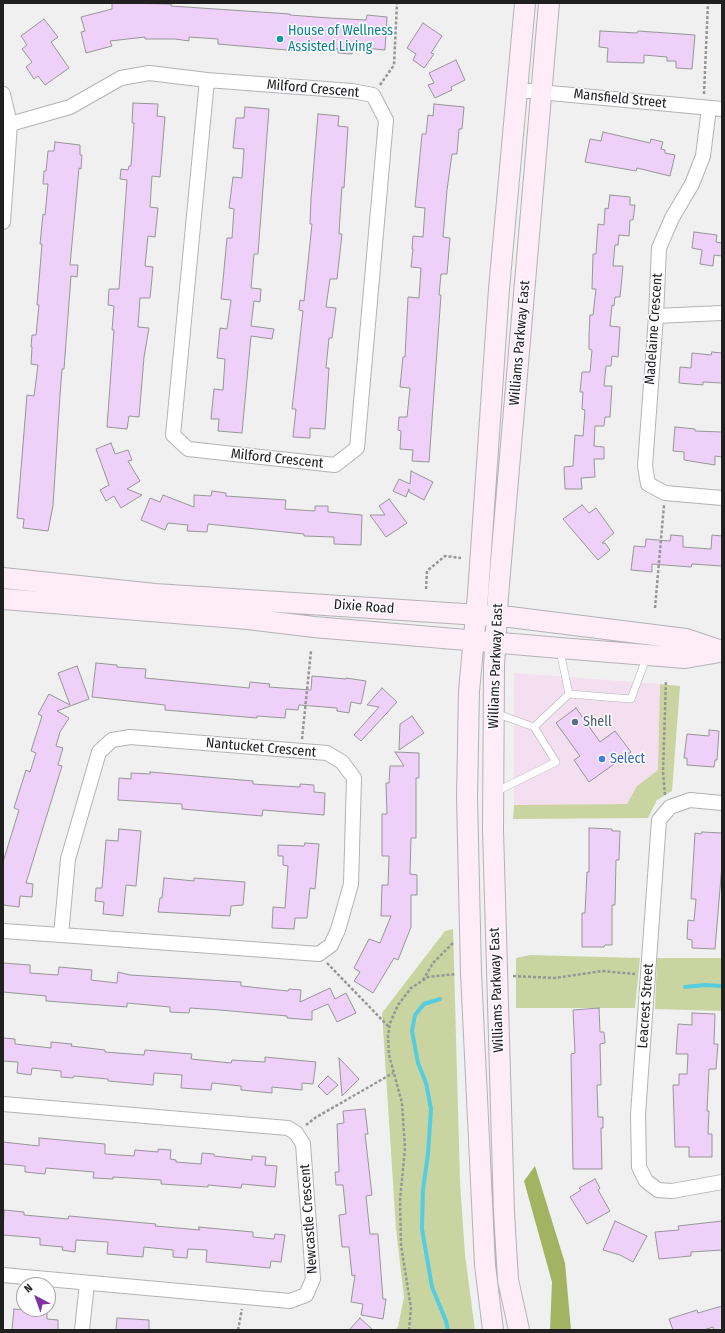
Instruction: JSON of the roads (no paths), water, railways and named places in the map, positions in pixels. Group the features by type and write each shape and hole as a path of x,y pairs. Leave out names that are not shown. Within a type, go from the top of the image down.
{"main road":[{"name":"Williams Parkway East","path":"494,1330 485,1265 471,973 467,796 469,691 472,641 476,615 499,289 526,3"},
{"name":"Williams Parkway East","path":"519,1330 508,1272 496,974 493,793 495,642 549,3"},
{"name":"Dixie Road","path":"3,578 155,594 497,617 686,639 722,651 685,658 472,641 248,619 3,598"}],"street":[{"name":"Milford Crescent","path":"10,124 70,107 121,78 149,73 207,80 352,91 373,96 386,120 357,448 335,465 188,449 173,435 207,80"},
{"name":"Mansfield Street","path":"518,90 715,109"},
{"path":"3,94 10,124 3,222"},
{"name":"Madelaine Crescent","path":"715,109 703,156 692,184 672,218 659,248 656,316 645,466 648,484 665,493 722,498"},
{"path":"656,316 722,313"},
{"name":"Nantucket Crescent","path":"130,737 327,753 342,762 354,778 351,884 338,930 331,945 319,954 61,935 68,859 99,752 112,740 130,737"},
{"name":"Leacrest Street","path":"722,803 690,800 670,807 659,820 638,1114 639,1167 646,1181 658,1190 672,1191 722,1182"},
{"path":"3,931 61,935"},
{"name":"Newcastle Crescent","path":"3,1104 288,1128 296,1134 304,1144 313,1280 306,1294 290,1301 245,1299 3,1275"},
{"path":"82,1330 87,1283"}],"lane":[{"path":"560,648 569,694"},
{"path":"534,727 569,694 631,698 648,654"},
{"path":"493,793 556,762 534,727 494,712"}],"waterway":[{"path":"685,987 705,985 722,986"},
{"path":"440,999 424,1004 415,1015 412,1031 418,1063 426,1083 431,1109 428,1154 423,1189 422,1229 432,1287 446,1321 448,1330"}],"place":[{"name":"House of Wellness Assisted Living","path":"280,39"},
{"name":"Shell","path":"575,722"},
{"name":"Select","path":"602,759"}]}
